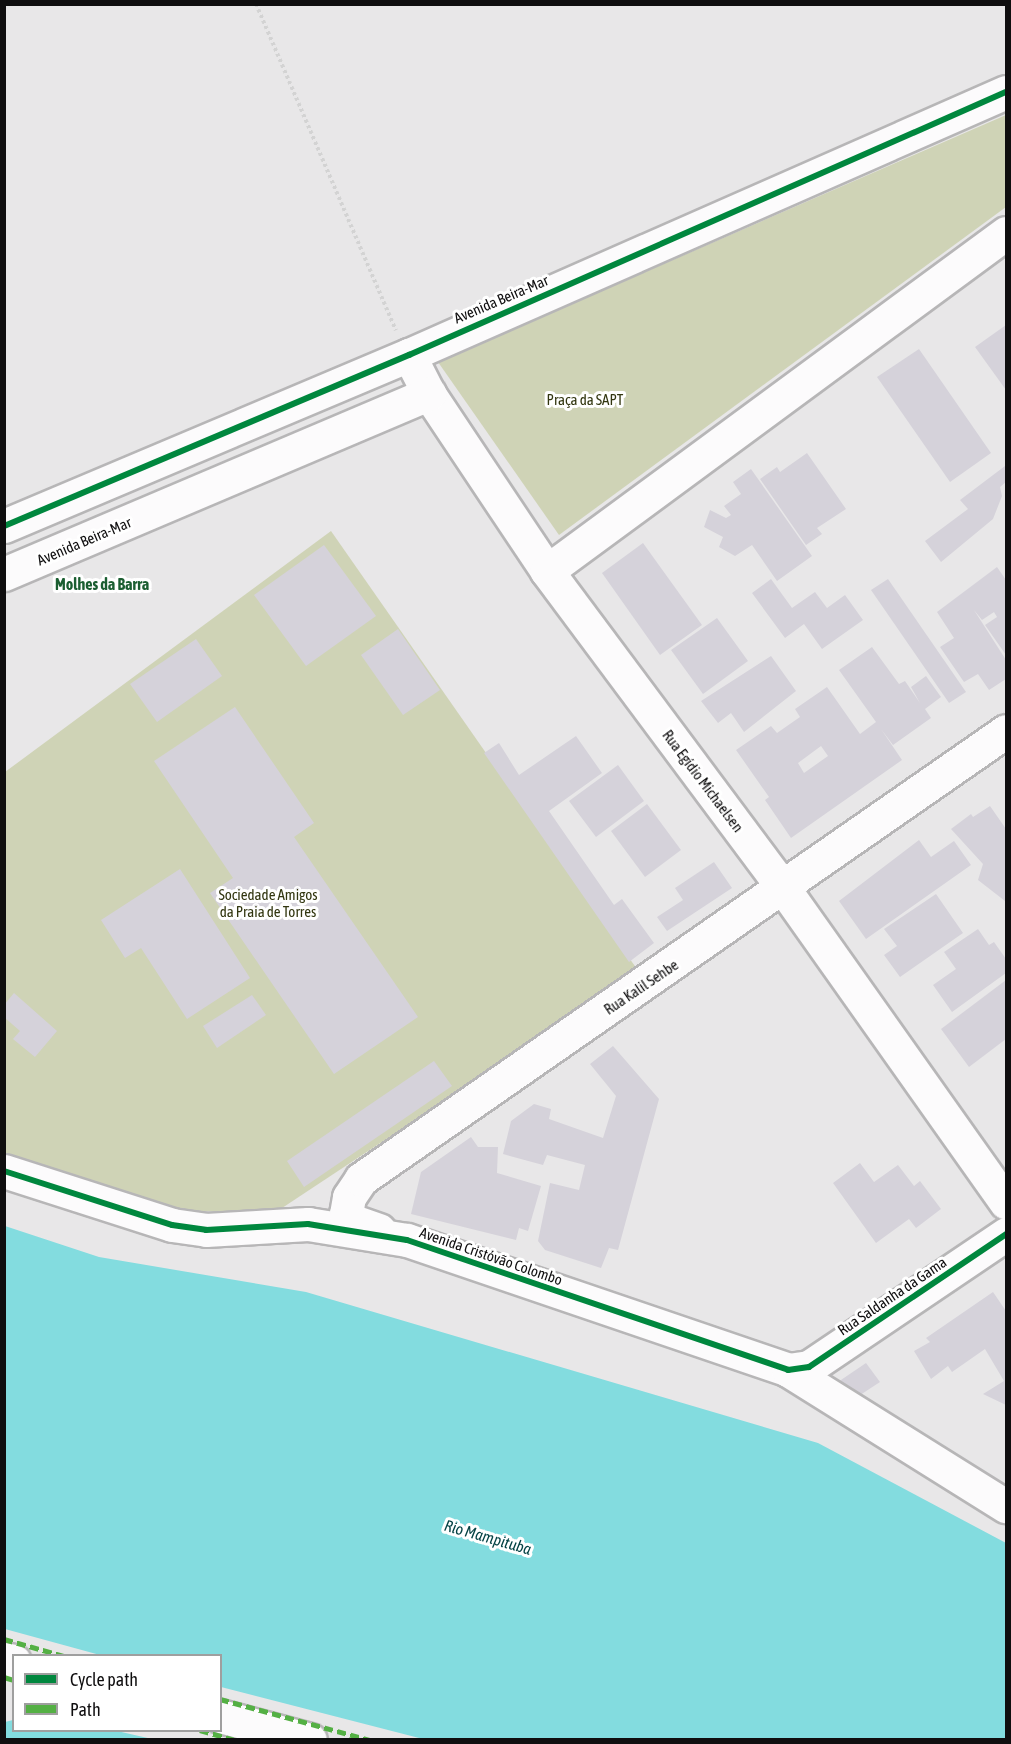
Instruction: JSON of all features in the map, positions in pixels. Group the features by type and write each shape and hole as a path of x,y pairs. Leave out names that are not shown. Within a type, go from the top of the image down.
{"street":[{"name":"Avenida Beira-Mar","path":"4,526 409,355 1006,92"},
{"path":"547,571 639,500 1006,233"},
{"name":"Rua Egídio Michaelsen","path":"409,355 429,394 547,571 784,889 1006,1202"},
{"name":"Avenida Beira-Mar","path":"4,574 429,394"},
{"name":"Rua Kalil Sehbe","path":"407,1239 348,1218 347,1204 361,1179 784,889 1006,731"},
{"name":"Avenida Cristóvão Colombo","path":"4,1171 172,1225 206,1230 308,1224 407,1239 788,1370 1006,1506"},
{"name":"Rua Saldanha da Gama","path":"788,1370 809,1367 1006,1234"},
{"path":"222,1717 310,1740"}],"path":[{"path":"256,4 409,355"}],"green space":[{"name":"Praça da SAPT","path":"1006,115 1006,207 559,535 438,362"},
{"name":"Sociedade Amigos da Praia de Torres","path":"331,531 639,972 273,1214 179,1210 5,1157 5,772"}],"water":[{"name":"Rio Mampituba","path":"5,1226 99,1257 306,1292 818,1443 1006,1543 1006,1739 423,1739 222,1687 222,1654 96,1654 5,1629"},
{"path":"12,1720 12,1732 121,1732 152,1739 5,1739 5,1722"}],"building":[{"path":"1006,325 1006,390 975,347"},
{"path":"919,349 991,453 950,482 877,377"},
{"path":"807,453 846,509 817,528 822,534 806,545 760,479 777,467 780,472"},
{"path":"1005,466 1006,482 1000,487 1002,496 993,519 941,562 925,541 968,509 960,500"},
{"path":"751,469 812,556 777,581 752,545 735,556 719,547 723,537 704,527 710,510 726,518 731,515 724,506 741,494 733,482"},
{"path":"643,543 702,625 660,655 602,573"},
{"path":"324,545 376,616 306,666 254,595"},
{"path":"997,567 1006,580 1006,655 985,625 997,617 994,612 982,620 974,610 1006,660 1006,679 989,690 978,674 964,682 940,647 954,638 937,612"},
{"path":"771,579 792,608 815,592 827,608 845,595 863,620 822,649 804,624 785,638 752,593"},
{"path":"888,579 966,692 949,703 871,590"},
{"path":"717,618 748,661 703,694 671,650"},
{"path":"398,629 440,690 403,715 361,655"},
{"path":"196,639 222,676 157,722 130,684"},
{"path":"872,647 899,684 905,681 920,703 911,687 926,676 941,697 925,709 931,718 893,745 881,729 902,760 791,838 765,800 769,797 736,750 771,726 777,733 800,717 795,709 827,687 860,734 876,722 839,670","holes":["821,746 828,756 804,773 798,763"]},
{"path":"771,656 796,691 744,732 731,713 718,723 701,701"},
{"path":"235,707 314,823 294,837 418,1017 334,1074 210,893 233,878 154,761"},
{"path":"576,736 602,773 549,811 614,905 622,899 654,943 629,962 484,753 499,743 519,775"},
{"path":"618,765 644,801 596,837 569,801"},
{"path":"647,804 681,850 645,877 611,831"},
{"path":"990,806 1006,829 1005,901 978,880 983,864 951,829 971,814 973,817"},
{"path":"919,840 931,857 954,841 971,865 866,939 839,901"},
{"path":"714,862 732,888 667,931 657,917 683,900 675,888"},
{"path":"180,869 250,978 187,1019 141,948 125,958 101,920"},
{"path":"936,894 963,933 900,977 884,955 897,946 884,929"},
{"path":"978,929 989,945 994,942 1006,959 1006,973 952,1012 933,985 956,969 944,952"},
{"path":"1006,980 1006,1039 969,1067 941,1029"},
{"path":"14,993 57,1031 35,1057 13,1039 20,1031 4,1017 4,1005"},
{"path":"252,995 266,1015 217,1048 203,1026"},
{"path":"613,1046 659,1099 618,1250 609,1248 601,1268 545,1250 538,1241 550,1183 579,1190 585,1165 547,1155 543,1165 503,1154 511,1121 534,1104 551,1109 549,1119 603,1138 616,1096 590,1064"},
{"path":"434,1061 452,1086 304,1187 287,1161"},
{"path":"471,1137 478,1147 498,1147 497,1173 541,1186 528,1231 519,1228 516,1240 411,1214 421,1172"},
{"path":"860,1163 874,1182 898,1165 914,1186 920,1181 941,1209 916,1228 909,1219 876,1243 833,1183"},
{"path":"993,1292 1006,1311 1006,1405 983,1394 1004,1381 985,1349 952,1372 948,1366 931,1379 914,1351 930,1342 926,1338"},
{"path":"866,1363 880,1382 851,1401 838,1382"}],"marked path":[{"path":"4,1639 57,1654"},
{"path":"4,1677 12,1679"},
{"path":"222,1700 370,1740"},
{"path":"207,1732 234,1740"}],"cycle path":[{"path":"4,526 409,355 1006,92"},
{"path":"4,1171 172,1225 206,1230 308,1224 407,1240 788,1370 809,1367 1006,1234"}],"district":[{"name":"Molhes da Barra","path":"102,584"}]}
